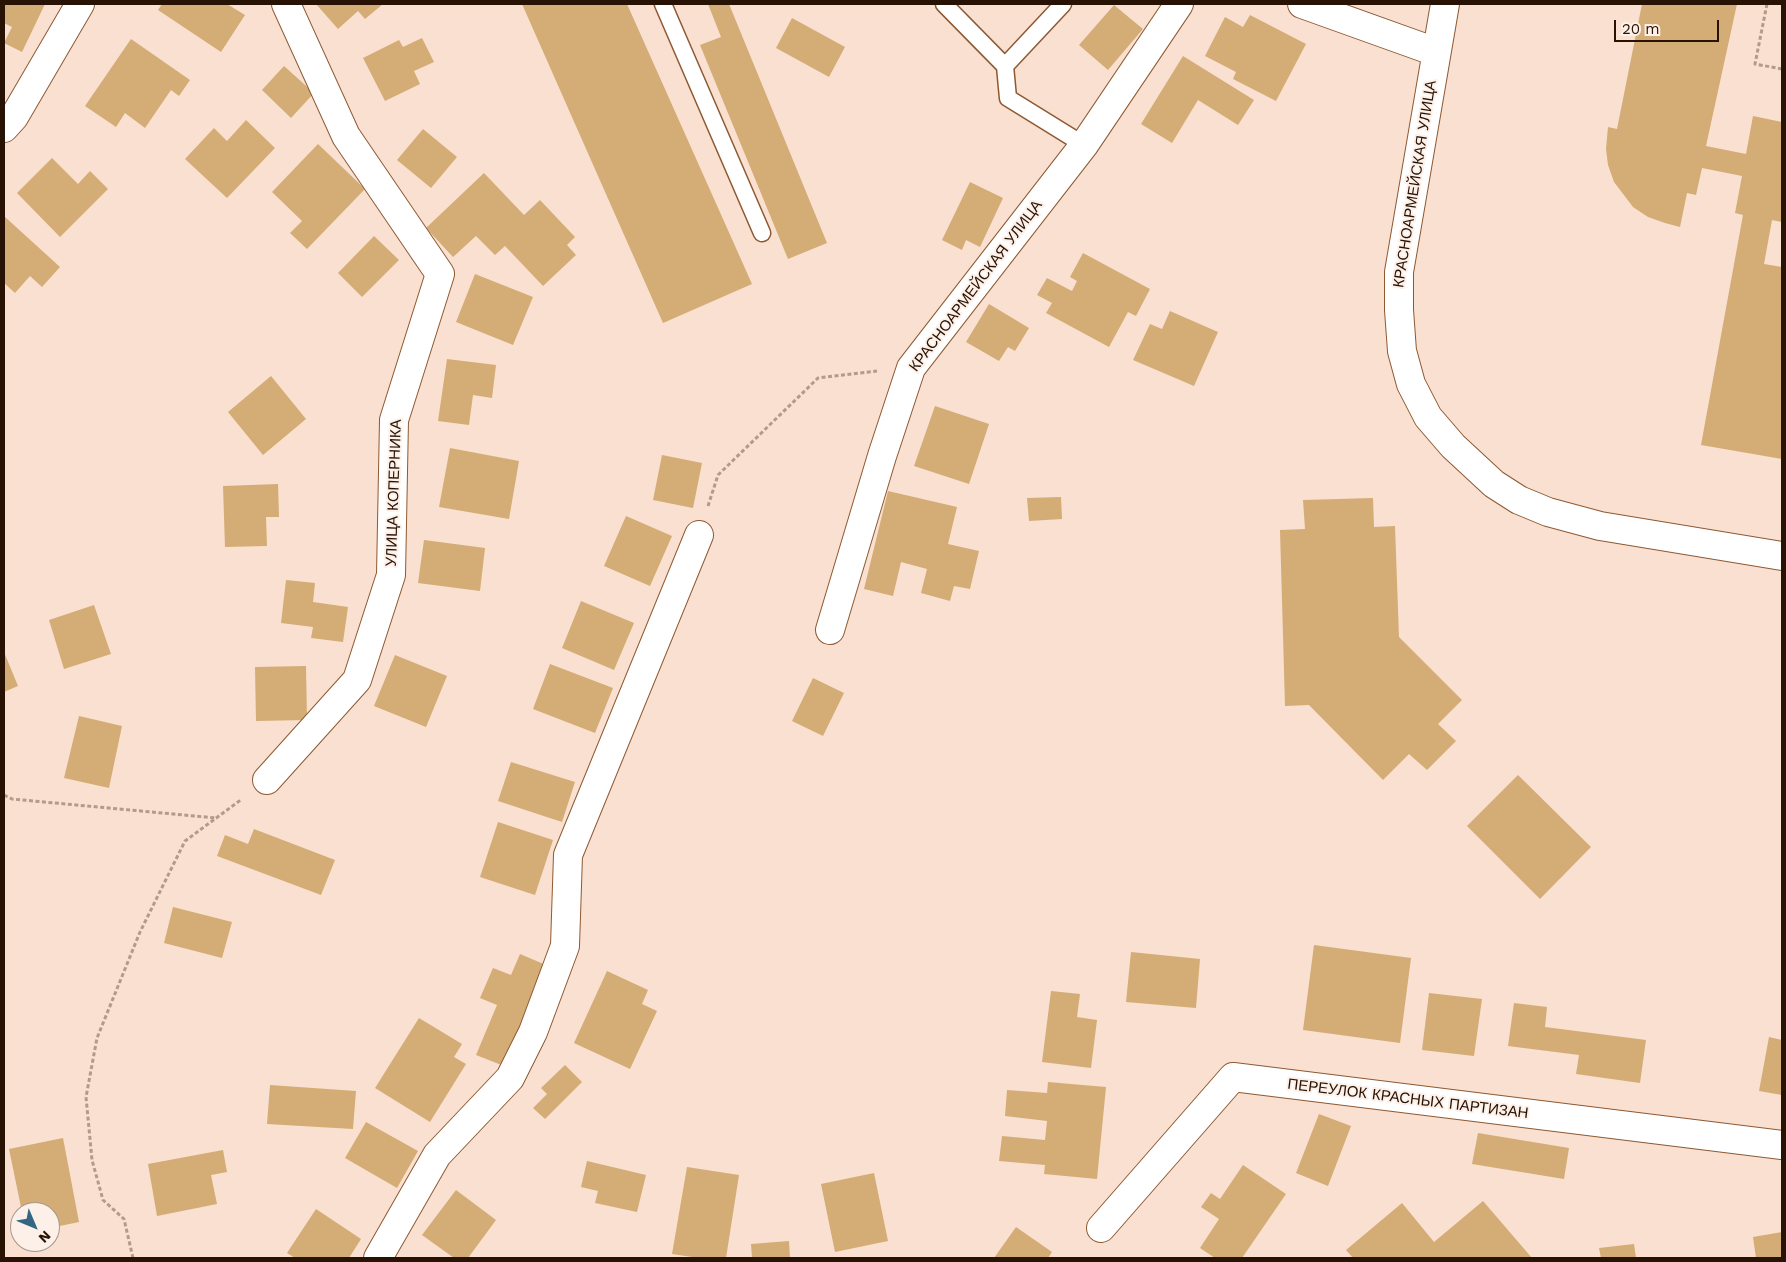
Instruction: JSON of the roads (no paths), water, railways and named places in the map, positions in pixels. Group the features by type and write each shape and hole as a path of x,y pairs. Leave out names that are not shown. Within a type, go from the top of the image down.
{"street":[{"path":"4,128 14,117 80,4"},
{"name":"УЛИЦА КОПЕРНИКА","path":"266,780 357,680 391,575 394,420 440,274 346,136 286,4"},
{"name":"КРАСНОАРМЕЙСКАЯ УЛИЦА","path":"830,630 882,456 911,368 1084,144 1179,4"},
{"path":"1302,4 1436,52"},
{"name":"КРАСНОАРМЕЙСКАЯ УЛИЦА","path":"1445,4 1401,264 1398,310 1402,350 1411,384 1428,417 1453,446 1494,484 1519,500 1548,512 1600,526 1782,556"},
{"path":"378,1258 437,1155 510,1078 533,1032 565,946 568,855 699,535"},
{"name":"ПЕРЕУЛОК КРАСНЫХ ПАРТИЗАН","path":"1101,1228 1233,1077 1782,1145"}],"lane":[{"path":"663,4 762,233"},
{"path":"944,4 1005,66 1008,98 1084,144"},
{"path":"1005,66 1063,4"}]}
